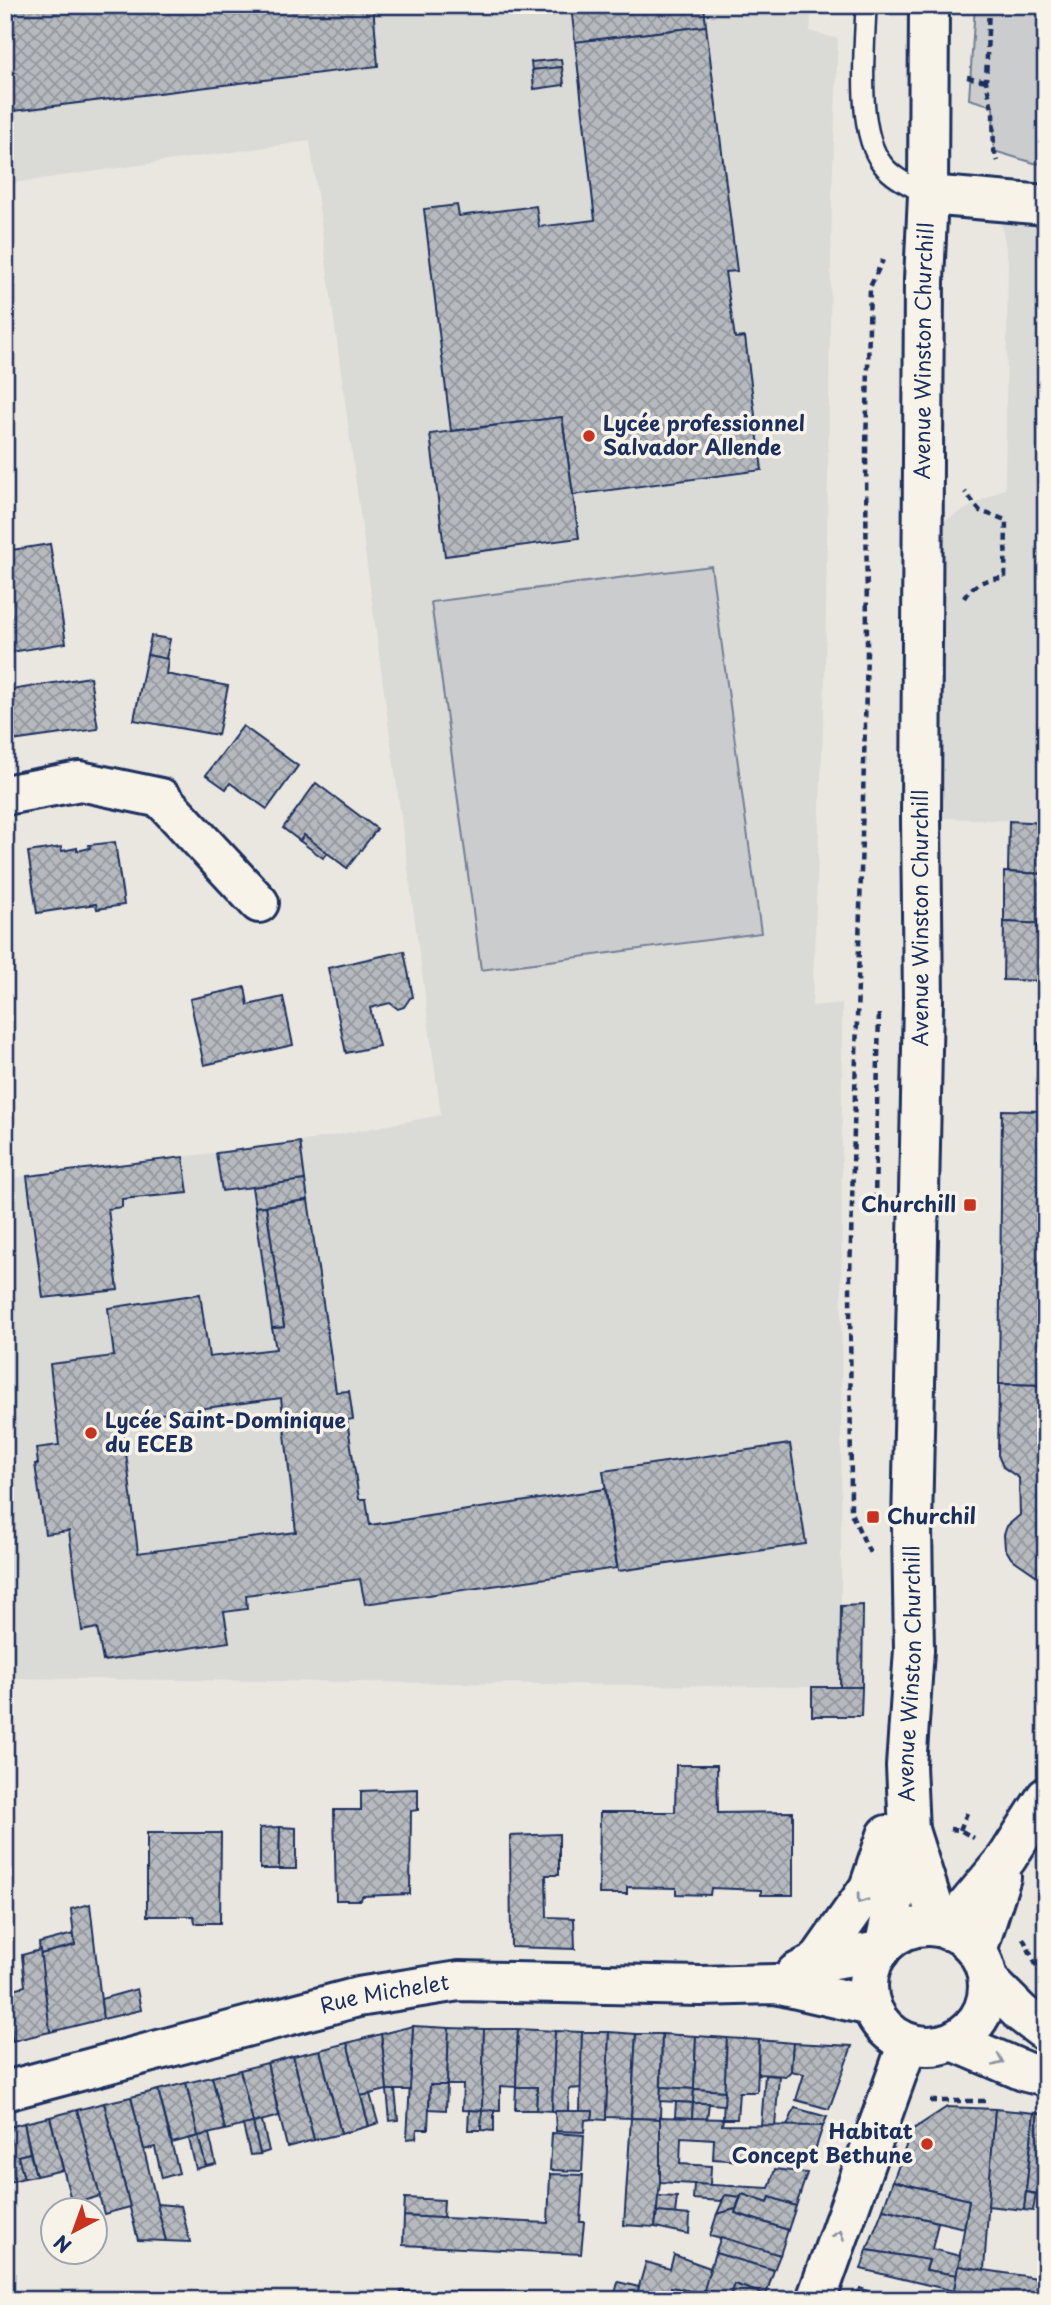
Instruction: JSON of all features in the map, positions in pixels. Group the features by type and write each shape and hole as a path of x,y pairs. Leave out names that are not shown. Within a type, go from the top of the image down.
{"main road":[{"name":"Avenue Winston Churchill","path":"929,5 928,195 924,280 920,1214 912,1527 914,1650 906,1766 963,1947"},
{"path":"928,195 1046,205"},
{"path":"5,795 80,781 161,798 259,903"},
{"path":"817,1962 869,1888 887,1834 885,1796 893,1211 921,1031"},
{"path":"1046,1797 994,1850 963,1947 987,2001 978,2021 953,2041 939,2046 908,2043 882,2025 871,2006 868,1983 870,1972 882,1948 896,1935 924,1926 963,1947 1021,2013 1046,2032"},
{"name":"Avenue Winston Churchill","path":"882,1948 928,1830"},
{"name":"Rue Michelet","path":"776,1984 817,1962 882,1948"},
{"name":"Rue Michelet","path":"5,2091 358,1997 459,1981 701,1986 776,1984 871,2006"},
{"path":"953,2041 1027,2072 1046,2077"},
{"path":"816,2300 908,2043"}],"lane":[{"path":"866,5 864,97 870,142 882,164 899,180 928,195"}],"path":[{"path":"989,5 986,81 993,113 995,151 1000,166"},
{"path":"871,1555 851,1513 850,1277 867,665 866,448 870,287 886,253"},
{"path":"1005,578 1006,520"},
{"path":"960,1830 967,1813"},
{"path":"928,1830 960,1830 994,1850"},
{"path":"1018,1929 1040,1973"},
{"path":"923,2105 933,2100 995,2101"}],"shaded area":[{"path":"5,5 812,5 810,31 838,39 832,193 825,679 812,1006 842,1003 841,1606 863,1605 861,1716 812,1716 811,1687 5,1678 5,1179 300,1142 441,1115 310,141 5,184"},
{"path":"975,5 1043,5 1046,37 1046,164 994,151 993,106 969,99"},
{"path":"997,199 1046,205 1046,822 921,817 923,532 1005,488 1008,260"},
{"path":"711,566 761,933 481,970 431,602"}],"building":[{"path":"5,5 373,5 378,66 5,112"},
{"path":"571,5 704,5 706,26 575,42"},
{"path":"706,26 737,271 725,272 735,338 745,337 762,470 573,495 562,417 451,431 424,209 457,205 459,216 536,206 539,227 595,220 575,42"},
{"path":"561,59 562,67 532,70 531,62"},
{"path":"562,67 564,85 534,89 532,70"},
{"path":"562,417 579,538 445,556 430,434"},
{"path":"50,544 66,643 5,653 5,551"},
{"path":"151,636 170,639 166,659 147,655"},
{"path":"147,655 168,659 166,674 228,686 218,735 134,720"},
{"path":"90,677 98,729 11,741 5,691"},
{"path":"243,726 298,766 267,809 230,783 226,789 206,775"},
{"path":"316,783 377,829 347,868 304,835 300,841 283,828"},
{"path":"1009,821 1046,823 1046,874 1008,872"},
{"path":"304,835 328,853 323,858 300,841"},
{"path":"115,842 124,905 97,909 96,904 37,913 28,852 61,847 62,851 77,848 77,851 90,848 89,845"},
{"path":"1004,872 1046,874 1046,924 1004,922"},
{"path":"1004,922 1046,924 1046,981 1003,980"},
{"path":"404,951 413,997 404,1007 398,1009 390,1003 370,1008 379,1046 346,1053 328,968"},
{"path":"245,987 248,1005 283,997 293,1045 204,1065 190,999"},
{"path":"1038,1043 1046,1043 1046,1111 1043,1111 1044,1085 1037,1086"},
{"path":"1002,1110 1046,1111 1046,1385 999,1384"},
{"path":"300,1142 305,1180 222,1191 216,1153"},
{"path":"183,1157 188,1193 122,1199 122,1207 108,1209 118,1290 43,1298 27,1176"},
{"path":"305,1180 308,1200 255,1207 252,1187"},
{"name":"Lycée Saint-Dominique du ECEB","path":"308,1200 336,1392 349,1391 353,1419 347,1420 359,1499 366,1499 370,1525 605,1489 617,1568 365,1604 360,1579 246,1595 247,1609 224,1612 229,1642 103,1661 97,1628 82,1631 69,1531 45,1534 35,1464 38,1464 36,1448 59,1445 50,1364 114,1356 108,1308 200,1294 209,1357 276,1349 272,1328 284,1327 266,1206","holes":["281,1398 296,1532 138,1553 122,1419"]},
{"path":"266,1206 284,1327 272,1328 255,1207"},
{"path":"999,1384 1046,1385 1046,1582 1011,1558 1005,1548 1004,1535 1007,1526 1020,1515 1019,1478 1003,1467 998,1455"},
{"path":"790,1444 806,1544 618,1571 603,1471"},
{"path":"863,1605 862,1687 840,1687 841,1606"},
{"path":"812,1687 862,1687 861,1716 812,1716"},
{"path":"676,1765 717,1765 718,1813 793,1812 793,1895 761,1895 761,1890 711,1888 710,1895 676,1894 676,1888 627,1887 627,1894 599,1894 600,1812 675,1812"},
{"path":"418,1789 418,1810 411,1811 410,1894 336,1900 334,1810 361,1810 361,1791"},
{"path":"280,1827 279,1869 260,1869 260,1828"},
{"path":"280,1827 296,1828 296,1869 279,1869"},
{"path":"147,1833 221,1833 220,1923 195,1923 194,1916 147,1916"},
{"path":"559,1834 559,1875 546,1875 547,1917 574,1918 575,1949 511,1947 510,1836"},
{"path":"90,1904 103,2019 50,2032 40,1954 75,1945 71,1909"},
{"path":"73,1934 75,1945 40,1954 39,1943"},
{"path":"40,1950 50,2032 12,2041 6,1991 25,1986 22,1955"},
{"path":"5,1986 12,2041 5,2043"},
{"path":"137,1989 141,2010 103,2019 101,1999"},
{"path":"413,2026 449,2028 447,2085 430,2085 428,2129 417,2129 416,2138 407,2139"},
{"path":"413,2026 410,2090 387,2090 381,2034"},
{"path":"449,2028 484,2029 482,2111 462,2110 463,2085 447,2085"},
{"path":"484,2029 518,2029 516,2087 500,2086 500,2111 482,2111"},
{"path":"518,2029 555,2031 552,2111 536,2110 537,2087 516,2087"},
{"path":"555,2031 582,2032 581,2088 569,2089 568,2111 552,2111"},
{"path":"582,2032 609,2032 606,2120 592,2119 593,2111 580,2111"},
{"path":"609,2032 636,2034 631,2118 606,2117"},
{"path":"381,2034 387,2090 361,2096 347,2043"},
{"path":"636,2034 662,2034 660,2119 631,2118"},
{"path":"662,2034 696,2036 694,2089 661,2087"},
{"path":"696,2036 727,2038 725,2091 694,2089"},
{"path":"727,2038 759,2040 757,2092 739,2092 737,2119 723,2119"},
{"path":"759,2040 793,2043 791,2071 786,2076 758,2074"},
{"path":"347,2043 369,2126 341,2134 320,2050"},
{"path":"793,2043 852,2046 829,2109 796,2100 804,2074 791,2071"},
{"path":"320,2050 341,2134 314,2140 293,2056"},
{"path":"293,2056 314,2140 287,2147 267,2063"},
{"path":"267,2063 279,2116 253,2123 240,2070"},
{"path":"240,2070 253,2123 225,2130 212,2077"},
{"path":"765,2075 779,2076 775,2127 761,2126"},
{"path":"212,2077 225,2130 198,2136 186,2083"},
{"path":"186,2083 198,2136 172,2143 158,2090"},
{"path":"430,2085 447,2085 446,2110 429,2109"},
{"path":"516,2087 537,2087 536,2110 515,2110"},
{"path":"661,2087 694,2089 693,2103 660,2101"},
{"path":"694,2089 725,2091 724,2105 693,2103"},
{"path":"158,2090 179,2173 162,2178 155,2147 144,2150 131,2097"},
{"path":"387,2090 395,2090 398,2120 390,2121"},
{"path":"370,2094 378,2123 369,2126 361,2096"},
{"path":"131,2097 166,2241 138,2240 104,2103"},
{"path":"676,2102 693,2103 692,2118 675,2117"},
{"path":"104,2103 130,2207 108,2213 108,2196 99,2196 77,2110"},
{"path":"693,2103 709,2103 707,2119 692,2118"},
{"path":"947,2107 995,2109 984,2270 958,2266 969,2200 893,2181 912,2130"},
{"path":"795,2108 827,2117 823,2126 787,2126"},
{"path":"995,2109 1034,2113 1024,2210 988,2206"},
{"path":"77,2110 100,2196 70,2196 50,2117"},
{"path":"469,2110 482,2111 481,2130 468,2130"},
{"path":"494,2110 494,2131 481,2130 482,2111"},
{"path":"555,2111 593,2111 592,2119 585,2120 584,2132 556,2131"},
{"path":"1034,2113 1046,2114 1046,2169 1043,2168 1040,2194 1026,2192"},
{"path":"50,2117 63,2170 36,2176 24,2123"},
{"path":"659,2117 723,2119 722,2125 823,2126 810,2165 713,2159 714,2139 681,2137 680,2164 711,2166 710,2185 660,2182"},
{"path":"631,2118 660,2119 660,2182 655,2227 624,2225"},
{"path":"262,2121 269,2151 260,2154 253,2123"},
{"path":"24,2123 30,2153 18,2156 24,2178 5,2183 5,2128"},
{"path":"253,2123 260,2154 250,2155 243,2125"},
{"path":"552,2133 584,2135 582,2171 550,2170"},
{"path":"209,2134 216,2164 206,2166 198,2136"},
{"path":"198,2136 206,2166 196,2169 189,2139"},
{"path":"30,2153 36,2176 24,2178 18,2156"},
{"path":"775,2169 807,2173 796,2206 770,2197 768,2203 742,2194 740,2197 725,2195 721,2201 693,2199 694,2184 769,2188"},
{"path":"550,2174 583,2175 580,2222 584,2222 581,2254 403,2245 404,2216 548,2223"},
{"path":"893,2181 969,2200 964,2228 883,2209"},
{"path":"1026,2192 1036,2194 1033,2211 1024,2210"},
{"path":"742,2194 768,2203 770,2197 796,2206 788,2230 735,2213"},
{"path":"725,2195 740,2197 736,2209 717,2214"},
{"path":"658,2196 677,2197 675,2214 657,2212"},
{"path":"405,2198 444,2200 443,2218 404,2216"},
{"path":"157,2204 181,2206 190,2242 166,2241"},
{"path":"736,2209 735,2213 788,2230 780,2255 710,2236 717,2214"},
{"path":"883,2209 938,2222 932,2249 960,2256 957,2275 926,2270 929,2260 867,2250"},
{"path":"657,2212 690,2215 689,2234 655,2227"},
{"path":"721,2237 780,2255 774,2270 715,2253"},
{"path":"867,2250 929,2260 926,2270 957,2275 954,2291 861,2269"},
{"path":"715,2253 774,2270 766,2295 734,2284 730,2296 703,2290"},
{"path":"674,2255 710,2268 703,2294 671,2287 669,2300 635,2300 646,2262 670,2269"},
{"path":"958,2266 1038,2278 1036,2300 989,2300 954,2291"},
{"path":"1038,2278 1046,2279 1046,2300 1036,2300"},
{"path":"618,2282 639,2287 635,2300 400,2300 401,2291 615,2294"},
{"path":"734,2284 766,2295 764,2300 700,2300 703,2290 730,2296"},
{"path":"671,2287 703,2294 700,2300 669,2298"},
{"path":"860,2288 890,2300 856,2300"}],"place":[{"name":"Lycée professionnel Salvador Allende","path":"589,436"},
{"name":"Churchill","path":"970,1205"},
{"name":"Lycée Saint-Dominique du ECEB","path":"91,1433"},
{"name":"Churchil","path":"873,1517"},
{"name":"Habitat Concept Bethune","path":"927,2144"}]}
